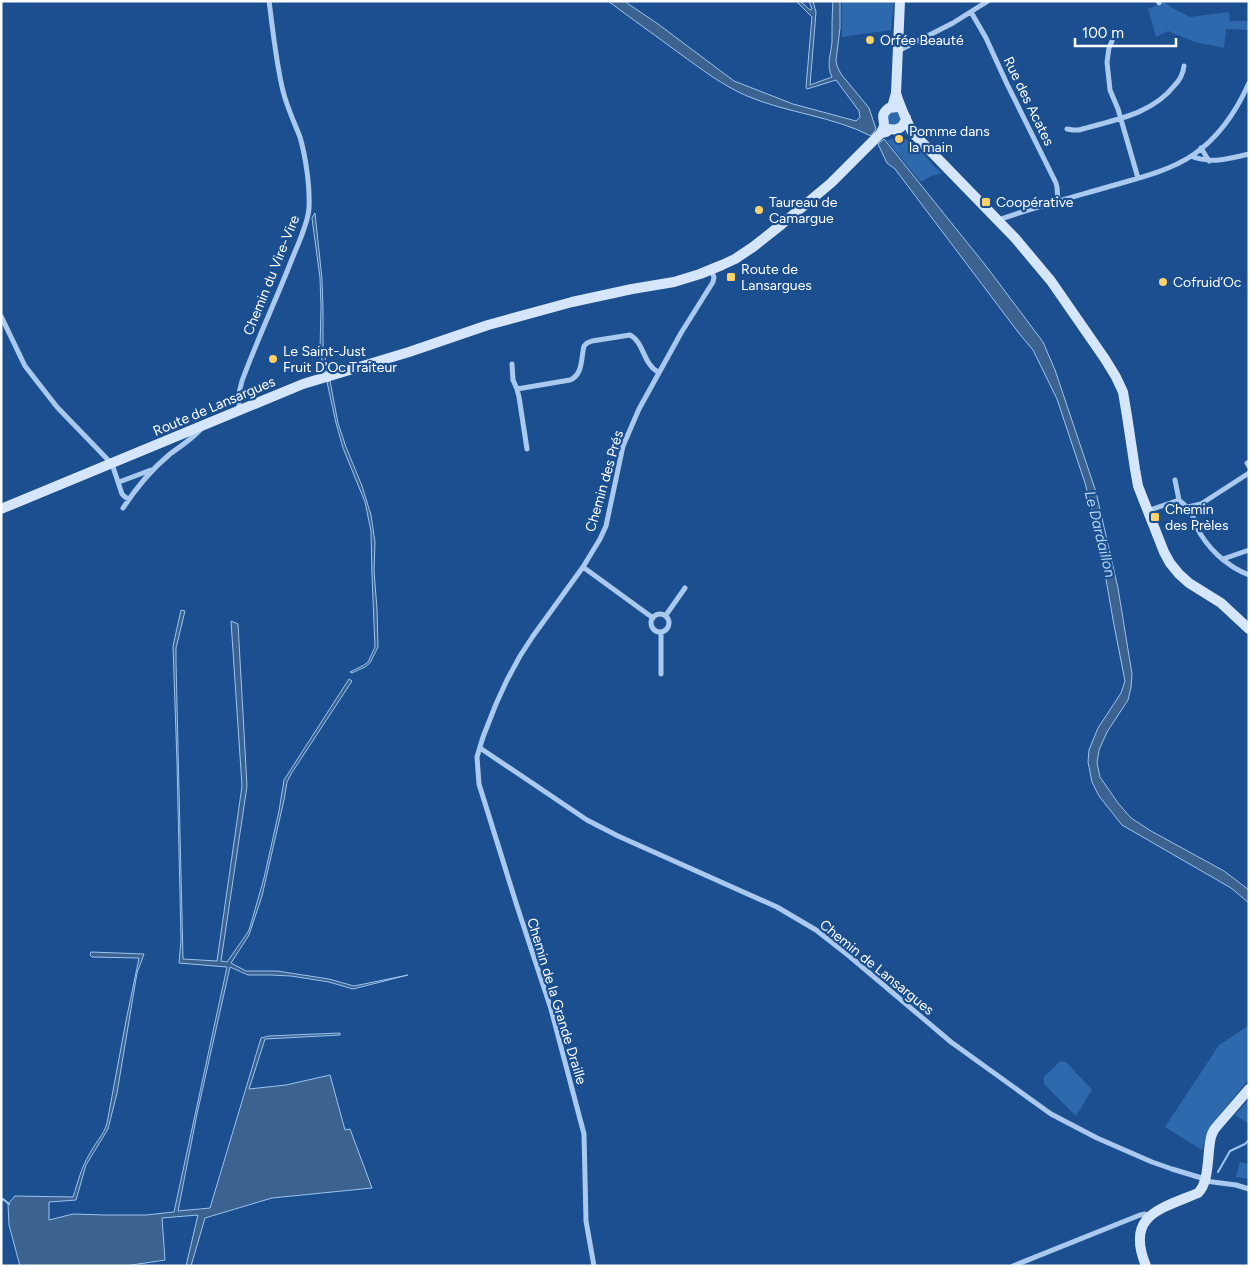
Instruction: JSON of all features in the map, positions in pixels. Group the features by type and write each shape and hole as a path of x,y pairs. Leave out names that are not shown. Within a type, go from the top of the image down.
{"main road":[{"path":"900,1 894,121 912,132 1015,238 1051,281 1105,359 1123,392 1138,486 1170,563 1189,583 1220,603 1249,630"},
{"name":"Route de Lansargues","path":"1,509 303,384 409,352 488,325 572,302 674,282 711,269 734,259 752,247 831,183 894,121"},
{"path":"1146,1266 1141,1253 1140,1237 1141,1230 1148,1217 1158,1209 1198,1192 1203,1188 1213,1131 1249,1088"}],"street":[{"name":"Chemin du Vire-Vire","path":"239,410 238,393 242,381 290,263 309,210 308,185 303,151 283,89 276,58 269,1"},
{"path":"898,51 932,35 988,1"},
{"name":"Rue des Acates","path":"972,12 1058,187 1058,201"},
{"path":"899,39 910,44"},
{"path":"1112,41 1107,62 1108,83 1121,118 1138,178"},
{"path":"1068,128 1080,130 1139,112 1159,101 1168,93 1181,78 1184,66"},
{"path":"998,220 1179,164 1201,148 1226,122 1246,97 1249,83"},
{"path":"1201,148 1209,161"},
{"path":"1191,156 1209,161 1231,159 1249,154"},
{"name":"Chemin des Prés","path":"480,748 507,680 520,656 583,567 600,539 606,526 623,446 658,372 713,282 714,277 711,269"},
{"path":"1,316 25,366 57,407 112,464 122,494 129,499"},
{"path":"516,389 574,378 580,371 584,346 587,343 627,335 636,338 648,364 658,372"},
{"path":"512,364 513,380 519,397 527,450"},
{"path":"124,508 129,499 155,468 207,424"},
{"path":"119,482 155,468"},
{"path":"1188,507 1201,504 1249,473"},
{"path":"1175,480 1179,500 1188,507 1202,536 1223,559 1249,575"},
{"path":"1148,511 1179,500"},
{"path":"1223,559 1249,550"},
{"path":"583,567 652,618"},
{"path":"666,615 685,588"},
{"path":"657,614 666,615 670,625 666,630 658,632 653,628 652,618 657,614"},
{"path":"661,632 661,674"},
{"name":"Chemin de Lansargues","path":"480,748 587,820 777,908 809,926 843,951 951,1042 1051,1114 1096,1138 1152,1162 1205,1180 1249,1189"},
{"name":"Chemin de la Grande Draille","path":"480,748 477,757 479,784 551,1009 584,1134 586,1221 594,1266"},
{"path":"1013,1266 1140,1215 1145,1214 1148,1217"}],"shaded area":[{"path":"842,1 894,1 891,30 842,37"},
{"path":"1164,2 1190,17 1229,12 1230,21 1249,21 1249,30 1226,29 1224,48 1195,42 1168,31 1156,37 1148,9"},
{"path":"894,111 899,113 901,118 899,123 894,125 889,123 887,118 889,113"},
{"path":"897,136 917,147 942,173 921,182 887,141"},
{"path":"1249,1025 1249,1079 1210,1126 1202,1150 1165,1127 1219,1045"},
{"path":"1060,1061 1066,1062 1092,1090 1076,1116 1044,1084 1044,1077"},
{"path":"1249,1100 1249,1124 1235,1115"},
{"path":"1240,1162 1249,1164 1249,1179 1236,1177"}],"water":[{"path":"608,1 624,1 734,81 793,104 856,121 860,117 859,111 836,80 807,89 806,87 812,17 796,1 800,1 810,10 812,9 809,1 813,1 816,12 810,85 832,77 829,64 832,42 833,1 840,1 837,66 841,74 869,108 876,129 871,136 841,124 778,107 738,92 704,71"},
{"name":"Le Dardaillon","path":"884,139 986,266 1043,342 1055,370 1096,492 1118,588 1132,674 1128,700 1107,732 1099,750 1097,763 1100,777 1131,818 1224,871 1249,890 1249,903 1231,888 1122,825 1099,796 1092,782 1088,762 1089,750 1098,728 1121,693 1125,681 1098,534 1085,483 1057,399 1033,350 895,169 887,163 878,144"},
{"path":"315,213 322,279 323,348 328,371 324,372 320,350 320,278 312,218"},
{"path":"330,381 338,423 362,486 371,515 375,542 374,571 378,647 370,663 352,673 350,672 368,662 375,647 371,531 365,502 343,448 336,423 327,382"},
{"path":"181,610 185,611 176,648 176,662 183,959 217,961 242,786 231,621 238,624 247,786 221,961 227,962 250,927 264,878 284,780 349,679 352,681 287,782 262,896 249,935 231,963 246,971 277,971 329,979 354,986 408,975 353,989 329,982 291,976 248,975 230,967 197,1114 178,1211 210,1208 261,1038 269,1036 340,1033 340,1035 265,1039 249,1089 286,1085 330,1075 345,1130 350,1129 372,1188 272,1198 205,1218 191,1266 186,1266 198,1215 162,1218 165,1260 125,1266 20,1266 9,1225 8,1204 15,1196 73,1197 84,1165 104,1132 107,1123 139,958 92,957 90,955 91,952 144,954 137,973 117,1093 108,1129 86,1165 76,1200 49,1202 49,1220 73,1214 146,1215 174,1212 227,967 179,963 181,940 173,646"}],"waterway":[{"path":"1218,1172 1230,1151 1249,1140"},
{"path":"1,1202 3,1199 9,1204"}],"place":[{"name":"Orfée Beauté","path":"870,40"},
{"name":"Pomme dans la main","path":"899,139"},
{"name":"Coopérative","path":"986,202"},
{"name":"Taureau de Camargue","path":"759,210"},
{"name":"Route de Lansargues","path":"731,277"},
{"name":"Cofruid’Oc","path":"1163,282"},
{"name":"Le Saint-Just Fruit D'Oc Traiteur","path":"273,359"},
{"name":"Chemin des Prèles","path":"1155,517"}]}
